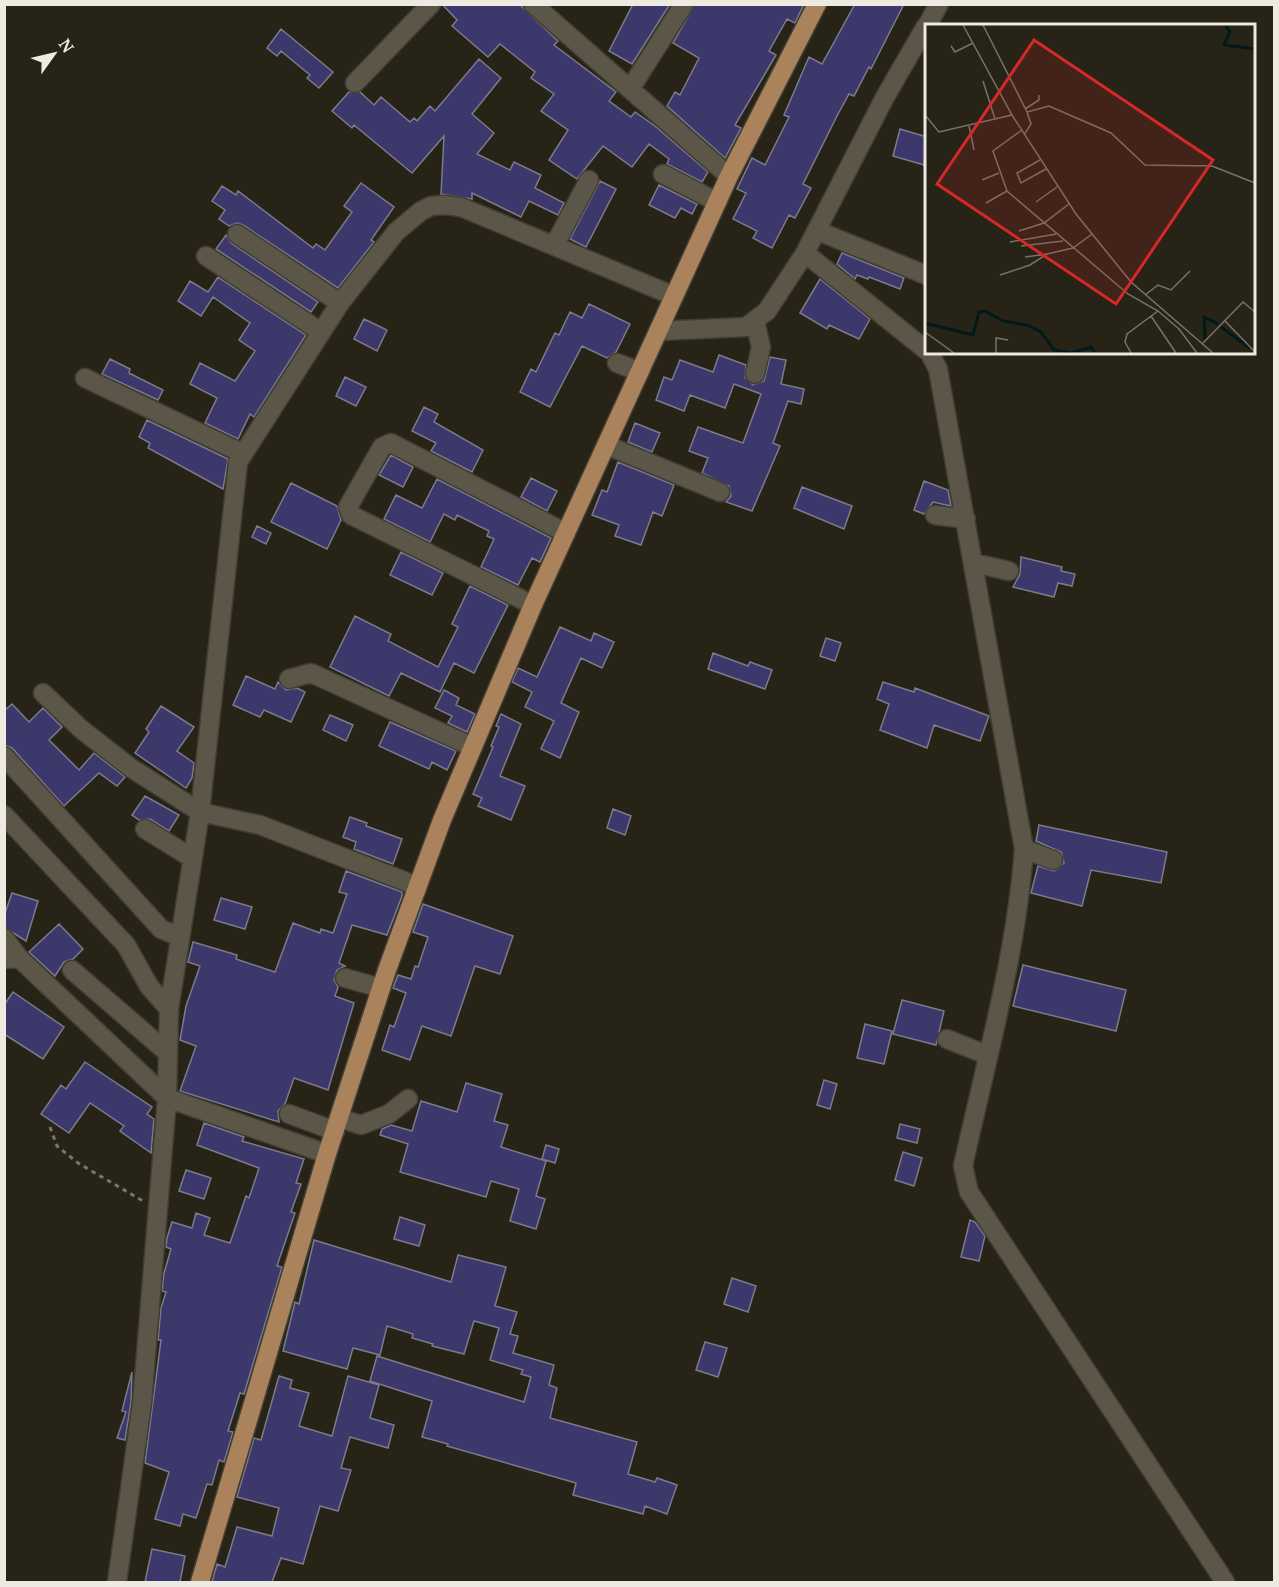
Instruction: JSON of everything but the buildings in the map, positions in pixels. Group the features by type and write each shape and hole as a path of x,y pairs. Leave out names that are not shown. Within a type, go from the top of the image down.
{"main road":[{"path":"200,1582 327,1154 417,886 533,605 729,176 817,4"}],"street":[{"path":"355,83 431,4"},
{"path":"533,4 729,176"},
{"path":"630,89 684,4"},
{"path":"928,24 939,4"},
{"path":"658,331 736,329 755,321 767,311 818,231 885,97 925,29"},
{"path":"663,174 717,202"},
{"path":"554,246 589,180"},
{"path":"117,1582 142,1403 167,1098 169,1009 200,812 237,468 242,453 340,303 396,232 421,211 431,207 445,205 461,207 674,296"},
{"path":"818,231 925,274"},
{"path":"237,234 340,303"},
{"path":"805,253 925,349"},
{"path":"206,256 321,332"},
{"path":"755,321 761,347 755,374"},
{"path":"930,354 938,369 1024,849 1020,896 963,1166 969,1192 1225,1582"},
{"path":"617,363 640,372"},
{"path":"85,378 242,453"},
{"path":"533,605 351,515 348,507 382,447 391,443 566,533"},
{"path":"606,445 720,492"},
{"path":"935,515 966,519"},
{"path":"974,563 1009,571"},
{"path":"289,679 311,673 473,747"},
{"path":"43,693 81,729 132,768 200,812 260,825 417,886"},
{"path":"4,756 161,929 180,937"},
{"path":"4,815 126,945 149,986 169,1009"},
{"path":"145,830 192,858"},
{"path":"1024,849 1053,860"},
{"path":"4,938 12,958 167,1098 327,1154"},
{"path":"72,970 168,1053"},
{"path":"345,978 381,988"},
{"path":"947,1039 987,1055"},
{"path":"289,1114 337,1125 361,1125 389,1114 408,1099"}],"path":[{"path":"50,1127 57,1146 78,1163 158,1209"}]}
